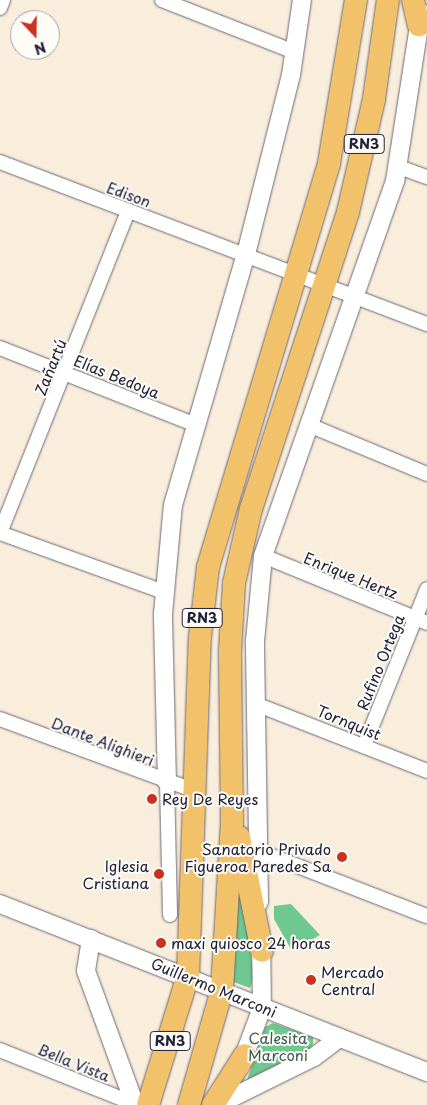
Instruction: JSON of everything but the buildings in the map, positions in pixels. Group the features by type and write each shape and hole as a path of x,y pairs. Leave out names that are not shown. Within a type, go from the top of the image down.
{"highway":[{"name":"RN3","path":"148,1105 188,976 200,637 208,567 329,163 356,0"},
{"name":"RN3","path":"189,1105 222,990 233,789 230,651 234,583 251,509 326,284 362,152 388,0"},
{"path":"413,0 423,27"},
{"path":"233,789 262,951"},
{"path":"222,1103 245,1055"}],"street":[{"path":"0,8 3,0"},
{"path":"162,0 295,52"},
{"path":"170,915 164,592 173,505 194,424 246,254 295,52 302,0"},
{"path":"245,1055 262,1008 255,621 263,556 311,426 399,166 423,27 423,0"},
{"name":"Edison","path":"0,162 326,284"},
{"path":"399,166 427,177"},
{"name":"Zañartú","path":"0,533 128,211"},
{"path":"326,284 356,294 427,324"},
{"name":"Elías Bedoya","path":"0,348 194,424"},
{"path":"311,426 427,474"},
{"path":"0,533 164,592"},
{"name":"Enrique Hertz","path":"263,556 421,621"},
{"name":"Rufino Ortega","path":"364,746 421,621 427,589"},
{"name":"Tornquist","path":"258,705 427,771"},
{"name":"Dante Alighieri","path":"0,719 167,782 196,791"},
{"path":"259,851 427,916"},
{"name":"Guillermo Marconi","path":"0,904 188,976 262,1008 427,1072"},
{"path":"91,939 86,971 135,1105"},
{"path":"222,1103 314,1056 339,1038"},
{"name":"Bella Vista","path":"0,1050 135,1105"}],"green space":[{"path":"237,862 254,977 250,988 231,981"},
{"path":"291,904 320,935 292,951 274,919 274,906"},
{"name":"Calesita Marconi","path":"273,1023 313,1037 313,1044 309,1051 247,1080 265,1027"}],"place":[{"name":"Rey De Reyes","path":"152,799"},
{"name":"Sanatorio Privado Figueroa Paredes Sa","path":"342,857"},
{"name":"Iglesia Cristiana","path":"159,874"},
{"name":"maxi quiosco 24 horas","path":"161,943"},
{"name":"Mercado Central","path":"311,980"}]}
